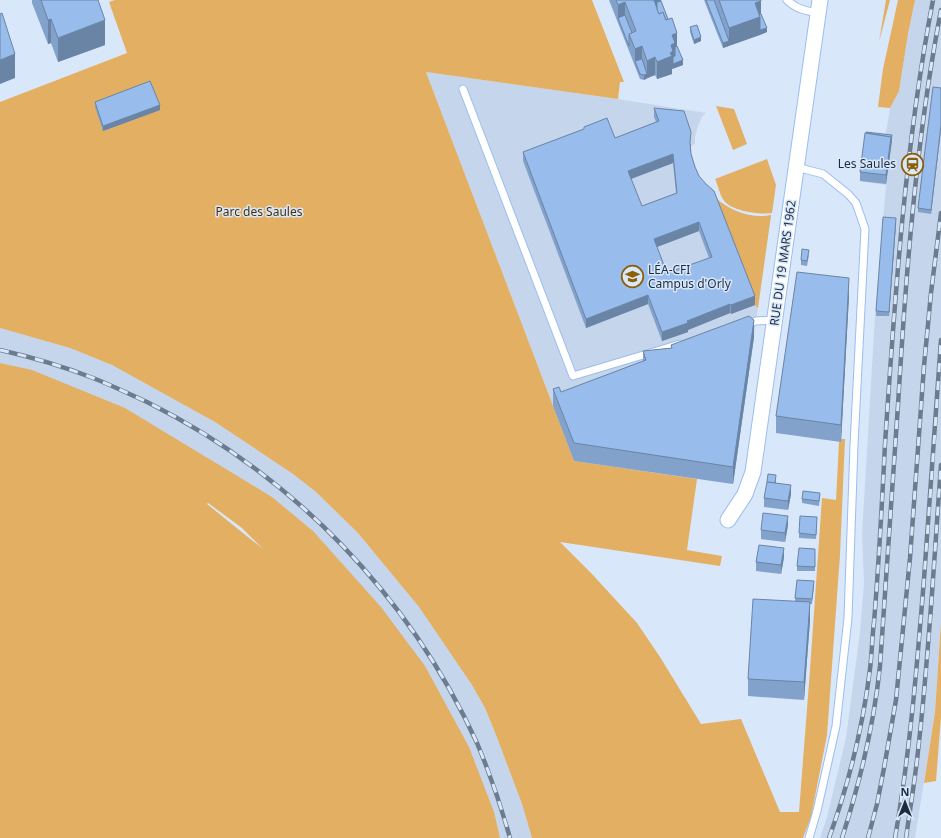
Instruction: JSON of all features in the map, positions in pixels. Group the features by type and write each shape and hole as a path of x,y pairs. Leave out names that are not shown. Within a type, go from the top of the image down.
{"street":[{"name":"RUE DU 19 MARS 1962","path":"728,520 745,494 753,472 820,6"}],"lane":[{"path":"787,0 802,10 820,6"},
{"path":"463,89 573,376 688,342"},
{"path":"796,168 823,174 848,194 856,203 865,229 854,445 848,618 836,726 817,811 809,838"},
{"path":"741,326 756,321 775,320"}],"shaded area":[{"path":"915,0 941,0 941,622 935,712 915,838 820,838 827,817 846,738 860,632 864,583 862,535 875,316 886,185 860,181 865,142 885,139 890,108 899,91"},
{"name":"LÉA-CFI Campus d'Orly","path":"426,72 706,113 702,117 698,126 695,144 691,146 690,151 695,176 720,202 731,209 756,216 771,215 733,484 574,461"},
{"path":"0,328 70,348 112,365 215,422 293,474 316,492 358,533 419,607 472,685 485,708 496,735 522,804 532,838 468,838 272,497 0,389"}],"green space":[{"name":"Parc des Saules","path":"115,0 592,0 624,82 620,82 618,99 426,72 574,461 697,479 687,550 722,556 720,566 560,542 637,623 660,657 701,724 741,719 780,812 799,812 822,498 836,500 839,442 841,439 845,439 840,555 827,735 811,817 803,838 532,838 522,804 496,735 485,708 472,685 419,607 358,533 316,492 293,474 215,422 112,365 70,348 0,328 0,102 127,53 109,2"},
{"path":"886,0 890,0 879,42"},
{"path":"898,0 915,0 899,91 890,108 878,107 883,69"},
{"path":"716,106 734,109 747,144 733,150"},
{"path":"767,159 776,185 772,213 745,211 732,207 726,203 715,179"},
{"path":"715,197 727,206 741,213 756,216 771,215 758,308 755,305 714,200"},
{"path":"0,363 32,370 125,408 272,497 313,531 381,607 425,666 469,747 494,812 500,838 0,838","holes":["208,503 242,528 263,549 207,504"]},
{"path":"941,622 941,717 936,781 924,783 935,712"}],"building":[{"path":"41,0 98,0 105,20 58,38 51,19 48,20"},
{"path":"616,0 654,0 659,14 663,12 666,20 672,18 677,33 672,35 675,43 671,45 673,51 670,53 672,56 657,62 655,57 647,61 642,46 635,49 629,34 636,31 625,2 618,5"},
{"path":"706,0 714,0 729,41 723,43"},
{"path":"719,0 761,0 755,3 760,17 729,28"},
{"path":"661,1 668,19 666,20 663,12 659,14 657,9 657,2"},
{"path":"2,13 15,54 0,60 0,14"},
{"path":"761,14 767,28 760,30 759,15"},
{"path":"625,15 632,33 629,34 629,46 618,18"},
{"path":"697,25 701,37 694,40 690,27"},
{"path":"677,46 683,60 673,64 675,47"},
{"path":"642,59 647,74 644,75 640,74 635,61"},
{"path":"150,81 160,105 103,126 95,102"},
{"path":"933,87 941,88 941,125 931,210 918,208"},
{"path":"654,108 684,111 691,132 691,154 695,167 699,176 714,191 755,296 731,305 730,304 687,321 688,323 662,332 648,295 586,319 523,152 584,129 584,127 607,118 615,138 659,121","holes":["673,154 677,193 642,206 628,171","699,222 712,257 667,273 654,239"]},
{"path":"866,132 892,135 891,141 891,137"},
{"name":"Les Saules","path":"865,133 891,137 886,175 860,172"},
{"path":"883,217 896,218 889,312 876,311"},
{"path":"802,249 809,250 807,261 801,260"},
{"path":"797,272 849,278 841,425 776,416"},
{"path":"749,316 754,320 733,467 574,443 553,389 559,387 561,392 646,360 643,351 672,348 671,345"},
{"path":"768,474 776,475 775,483 767,482"},
{"path":"767,482 791,485 788,501 764,498"},
{"path":"803,491 820,493 819,501 802,499"},
{"path":"763,513 788,516 785,533 761,530"},
{"path":"800,516 817,517 816,535 799,533"},
{"path":"759,545 784,548 781,565 756,562"},
{"path":"799,548 815,549 815,567 797,566"},
{"path":"797,580 814,581 812,599 795,598"},
{"path":"753,599 810,602 804,682 748,679"}],"railway":[{"path":"829,838 849,775 859,733 870,669 902,221 915,110 933,0"},
{"path":"842,838 866,753 880,666 913,207 925,108 941,10"},
{"path":"868,838 877,804 896,700 910,558 924,366 941,213"},
{"path":"895,838 905,773 916,677 941,340"},
{"path":"0,350 46,362 100,381 147,402 200,432 251,465 298,503 341,544 381,589 417,638 449,689 482,755 510,838"},
{"path":"906,838 917,762 925,680 941,465"}],"place":[{"name":"Les Saules","path":"912,164"},
{"name":"LÉA-CFI Campus d'Orly","path":"633,277"}]}
